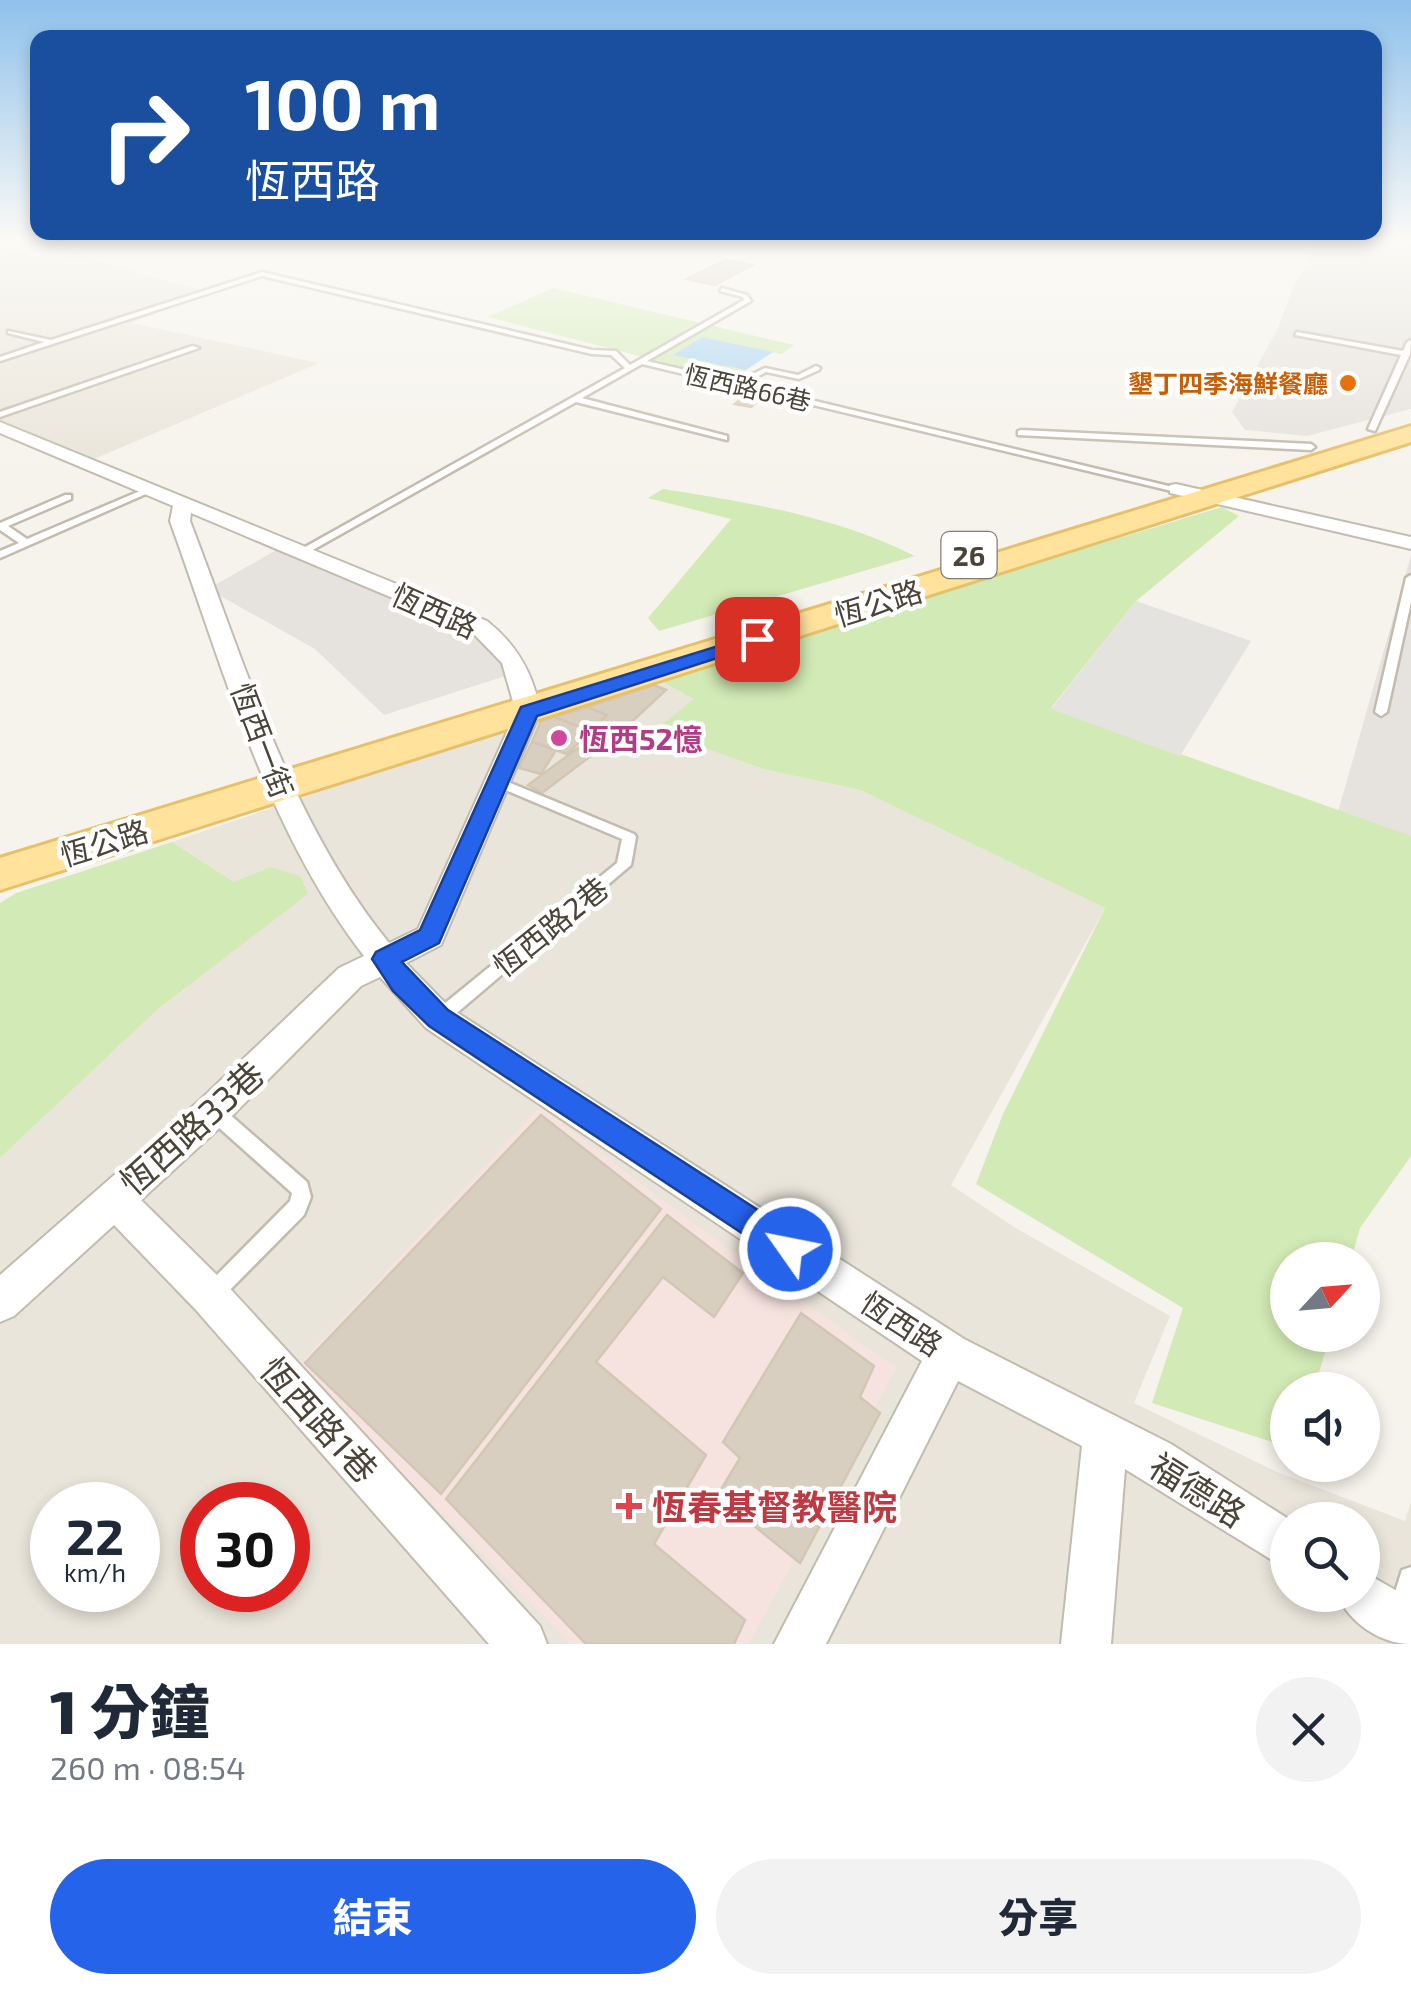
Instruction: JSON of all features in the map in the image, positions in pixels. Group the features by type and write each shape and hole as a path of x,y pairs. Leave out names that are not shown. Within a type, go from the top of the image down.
{"main road":[{"name":"恆公路","path":"0,874 276,776 1176,489 1411,419"},
{"name":"恆公路","path":"527,698 1218,496 1411,434"},
{"name":"恆公路","path":"0,848 276,776"}],"street":[{"name":"恆西路","path":"0,427 479,626 510,656 527,698"},
{"path":"1176,489 1411,542"},
{"name":"恆西一街","path":"183,504 180,521 276,776 319,867 385,959"},
{"path":"385,959 430,936 500,782 527,698"},
{"name":"恆西路","path":"385,959 402,984 438,1018 950,1354 1106,1434"},
{"name":"恆西路33巷","path":"0,1302 213,1111 350,977 385,959"},
{"name":"恆西路1巷","path":"113,1198 210,1296 522,1644"},
{"path":"799,1644 950,1354"},
{"path":"1086,1644 1106,1434"},
{"name":"福德路","path":"1106,1434 1270,1534"}],"lane":[{"path":"0,360 136,315"},
{"path":"434,315 592,352 613,352 628,367"},
{"path":"302,552 724,315"},
{"path":"10,332 52,342"},
{"path":"1297,334 1406,354"},
{"path":"1372,429 1411,342"},
{"path":"0,416 195,348"},
{"name":"恆西路66巷","path":"641,362 1176,489"},
{"path":"738,384 765,370 799,376 816,368"},
{"path":"575,399 724,438"},
{"path":"1021,433 1311,447"},
{"path":"0,555 150,490"},
{"path":"26,543 1,526 68,498"},
{"path":"1381,712 1411,578"},
{"name":"恆西路2巷","path":"438,1018 624,865 629,852 629,837 500,782"},
{"path":"210,1296 297,1208 302,1196 300,1188 213,1111"}],"shaded area":[{"path":"0,315 153,315 131,323 319,363 80,465 0,428"},
{"path":"1283,315 1411,315 1411,409 1307,436 1245,430 1232,412"},
{"path":"290,542 485,623 513,644 524,670 384,715 315,649 208,589"},
{"path":"1411,555 1411,836 1338,812"},
{"path":"1136,601 1251,641 1180,756 1051,709"},
{"path":"655,678 695,699 656,730 763,769 860,790 1105,908 951,1185 1014,1227 1170,1316 1134,1403 1270,1469 1270,1482 1303,1482 1355,1502 1270,1502 1270,1612 1380,1612 1380,1511 1405,1521 1411,1501 1411,1644 0,1644 0,1158 158,1009 307,894 234,882 172,842"},
{"name":"恆春基督教醫院","path":"540,1107 705,1232 896,1368 749,1644 571,1644 297,1367"}],"green space":[{"path":"666,315 794,345 781,354 702,337 675,355 746,370 733,380 488,317"},
{"path":"663,489 823,521 915,556 659,631 648,618 731,519 648,498"},
{"path":"1222,507 1239,516 1136,601 1051,708 1411,836 1411,1156 1360,1228 1356,1242 1270,1242 1270,1352 1325,1352 1319,1372 1270,1372 1270,1441 1152,1403 1183,1308 976,1184 1003,1114 1105,908 860,790 763,769 655,730 694,699 655,678"},
{"path":"172,842 234,882 271,867 300,876 308,894 158,1009 0,1158 0,903 16,893"}],"water":[{"path":"702,337 773,352 746,370 673,355"}],"building":[{"path":"754,388 770,392 751,407 735,404"},
{"path":"654,685 666,690 610,742 588,733 607,715 587,707"},
{"path":"587,707 607,715 591,731 554,717"},
{"name":"恆西52憶","path":"554,717 591,731 567,754 532,742 541,721"},
{"path":"532,742 556,750 541,774 519,768"},
{"path":"578,748 592,755 542,793 528,785"},
{"path":"541,1115 661,1209 441,1494 305,1363"},
{"path":"667,1215 743,1273 714,1317 663,1277 596,1362 706,1455 654,1544 745,1620 734,1644 586,1644 446,1499"},
{"path":"801,1313 874,1366 860,1397 880,1413 800,1563 717,1496 740,1458 723,1442"}],"place":[{"name":"墾丁四季海鮮餐廳","path":"1348,383"},
{"name":"恆西52憶","path":"559,738"},
{"name":"恆春基督教醫院","path":"629,1506"}],"route":[{"path":"757,639 528,712 430,936 416,947 385,959 402,984 438,1018 790,1249"}]}
